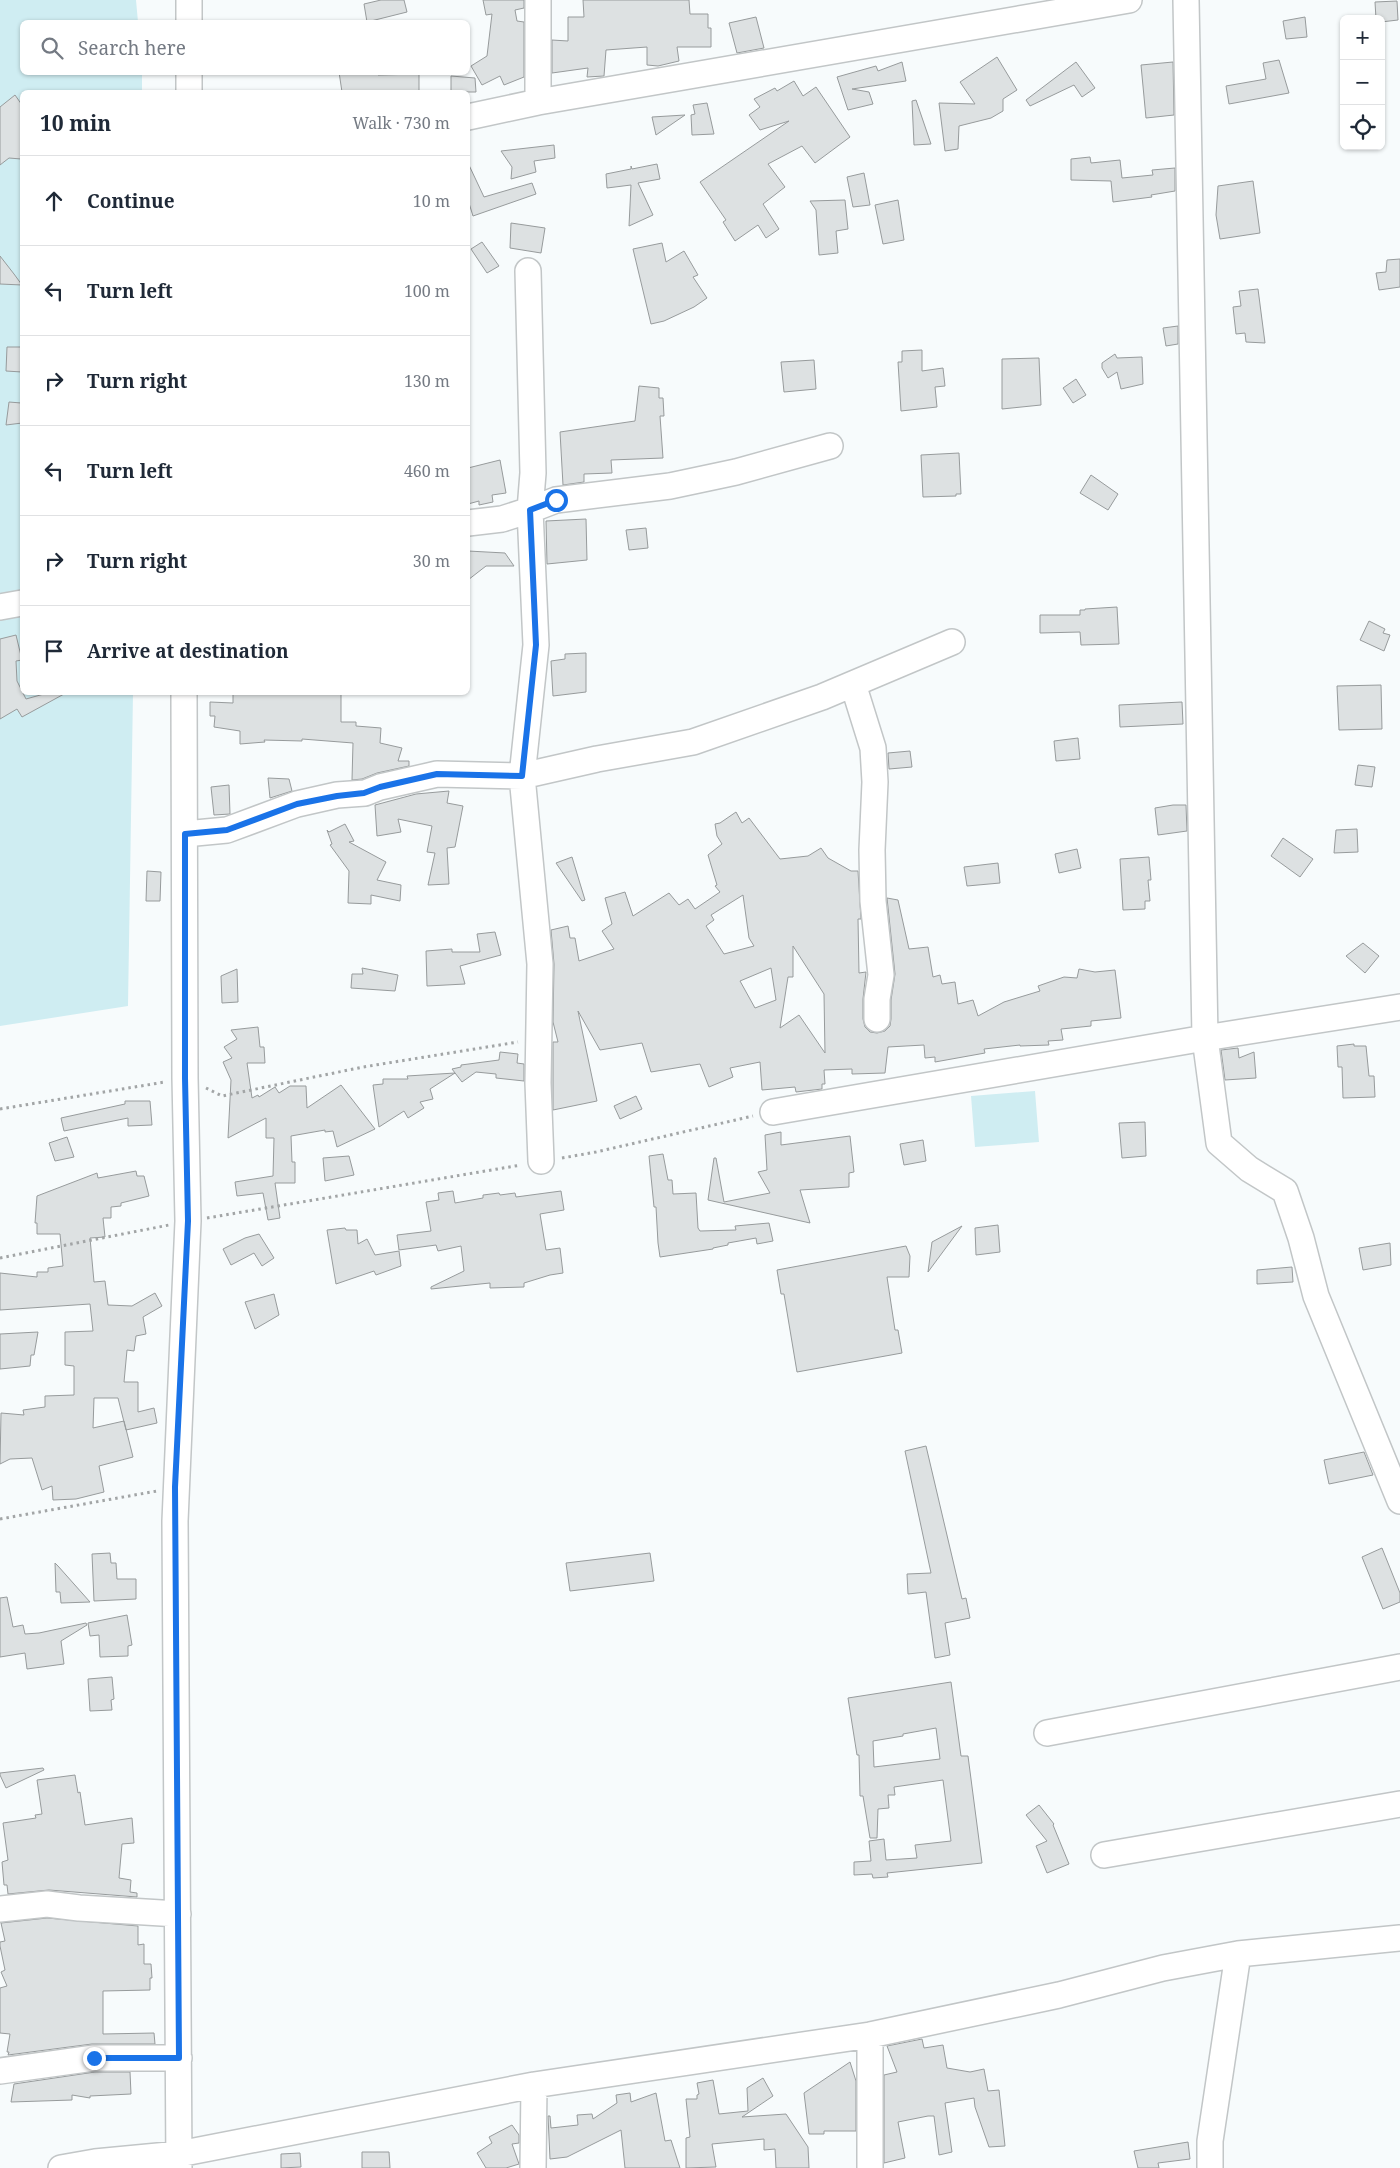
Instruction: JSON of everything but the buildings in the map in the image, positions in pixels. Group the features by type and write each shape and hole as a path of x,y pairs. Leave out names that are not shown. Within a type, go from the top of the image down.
{"street":[{"path":"189,0 189,20"},
{"path":"538,0 538,102"},
{"path":"470,117 538,102 1129,0"},
{"path":"1186,0 1205,1038 1218,1143 1249,1169 1285,1191 1301,1238 1316,1296 1400,1501"},
{"path":"189,75 189,90"},
{"path":"528,271 532,474 530,510 536,638 522,776 540,964 538,1039 541,1161"},
{"path":"470,523 502,519 556,500 670,486 736,472 830,446"},
{"path":"0,606 20,603"},
{"path":"185,834 227,830 297,804 364,793 380,787 437,774 522,776 597,759 693,742 822,697 952,642"},
{"path":"853,684 873,748 875,782 872,850 873,901 881,975 877,1000 877,1019"},
{"path":"179,2161 175,1487 188,1221 185,1078 184,695"},
{"path":"773,1112 1205,1038 1399,1009"},
{"path":"1047,1733 1400,1667"},
{"path":"1104,1855 1400,1804"},
{"path":"0,1909 47,1904 79,1908 178,1914"},
{"path":"61,2168 95,2162 179,2161 534,2085 870,2035 1059,1995 1163,1968 1238,1954 1400,1938"},
{"path":"1210,2168 1210,2141 1238,1954"},
{"path":"870,2035 870,2168"},
{"path":"0,2071 94,2058 179,2058"},
{"path":"533,2168 534,2085"}],"path":[{"path":"0,1109 185,1078 222,1096 363,1067 538,1039"},
{"path":"0,1258 188,1221 605,1150 773,1112"},
{"path":"0,1519 175,1487"}],"shaded area":[{"path":"0,0 136,0 138,20 20,20 20,75 142,75 142,90 20,90 20,695 133,695 128,1006 0,1026"},
{"path":"1035,1091 1039,1142 975,1147 971,1096"}],"route":[{"path":"94,2058 179,2058 175,1487 188,1221 185,1078 185,834 227,830 257,817 297,804 364,793 380,787 437,774 522,776 537,632 530,510 556,500"}]}
